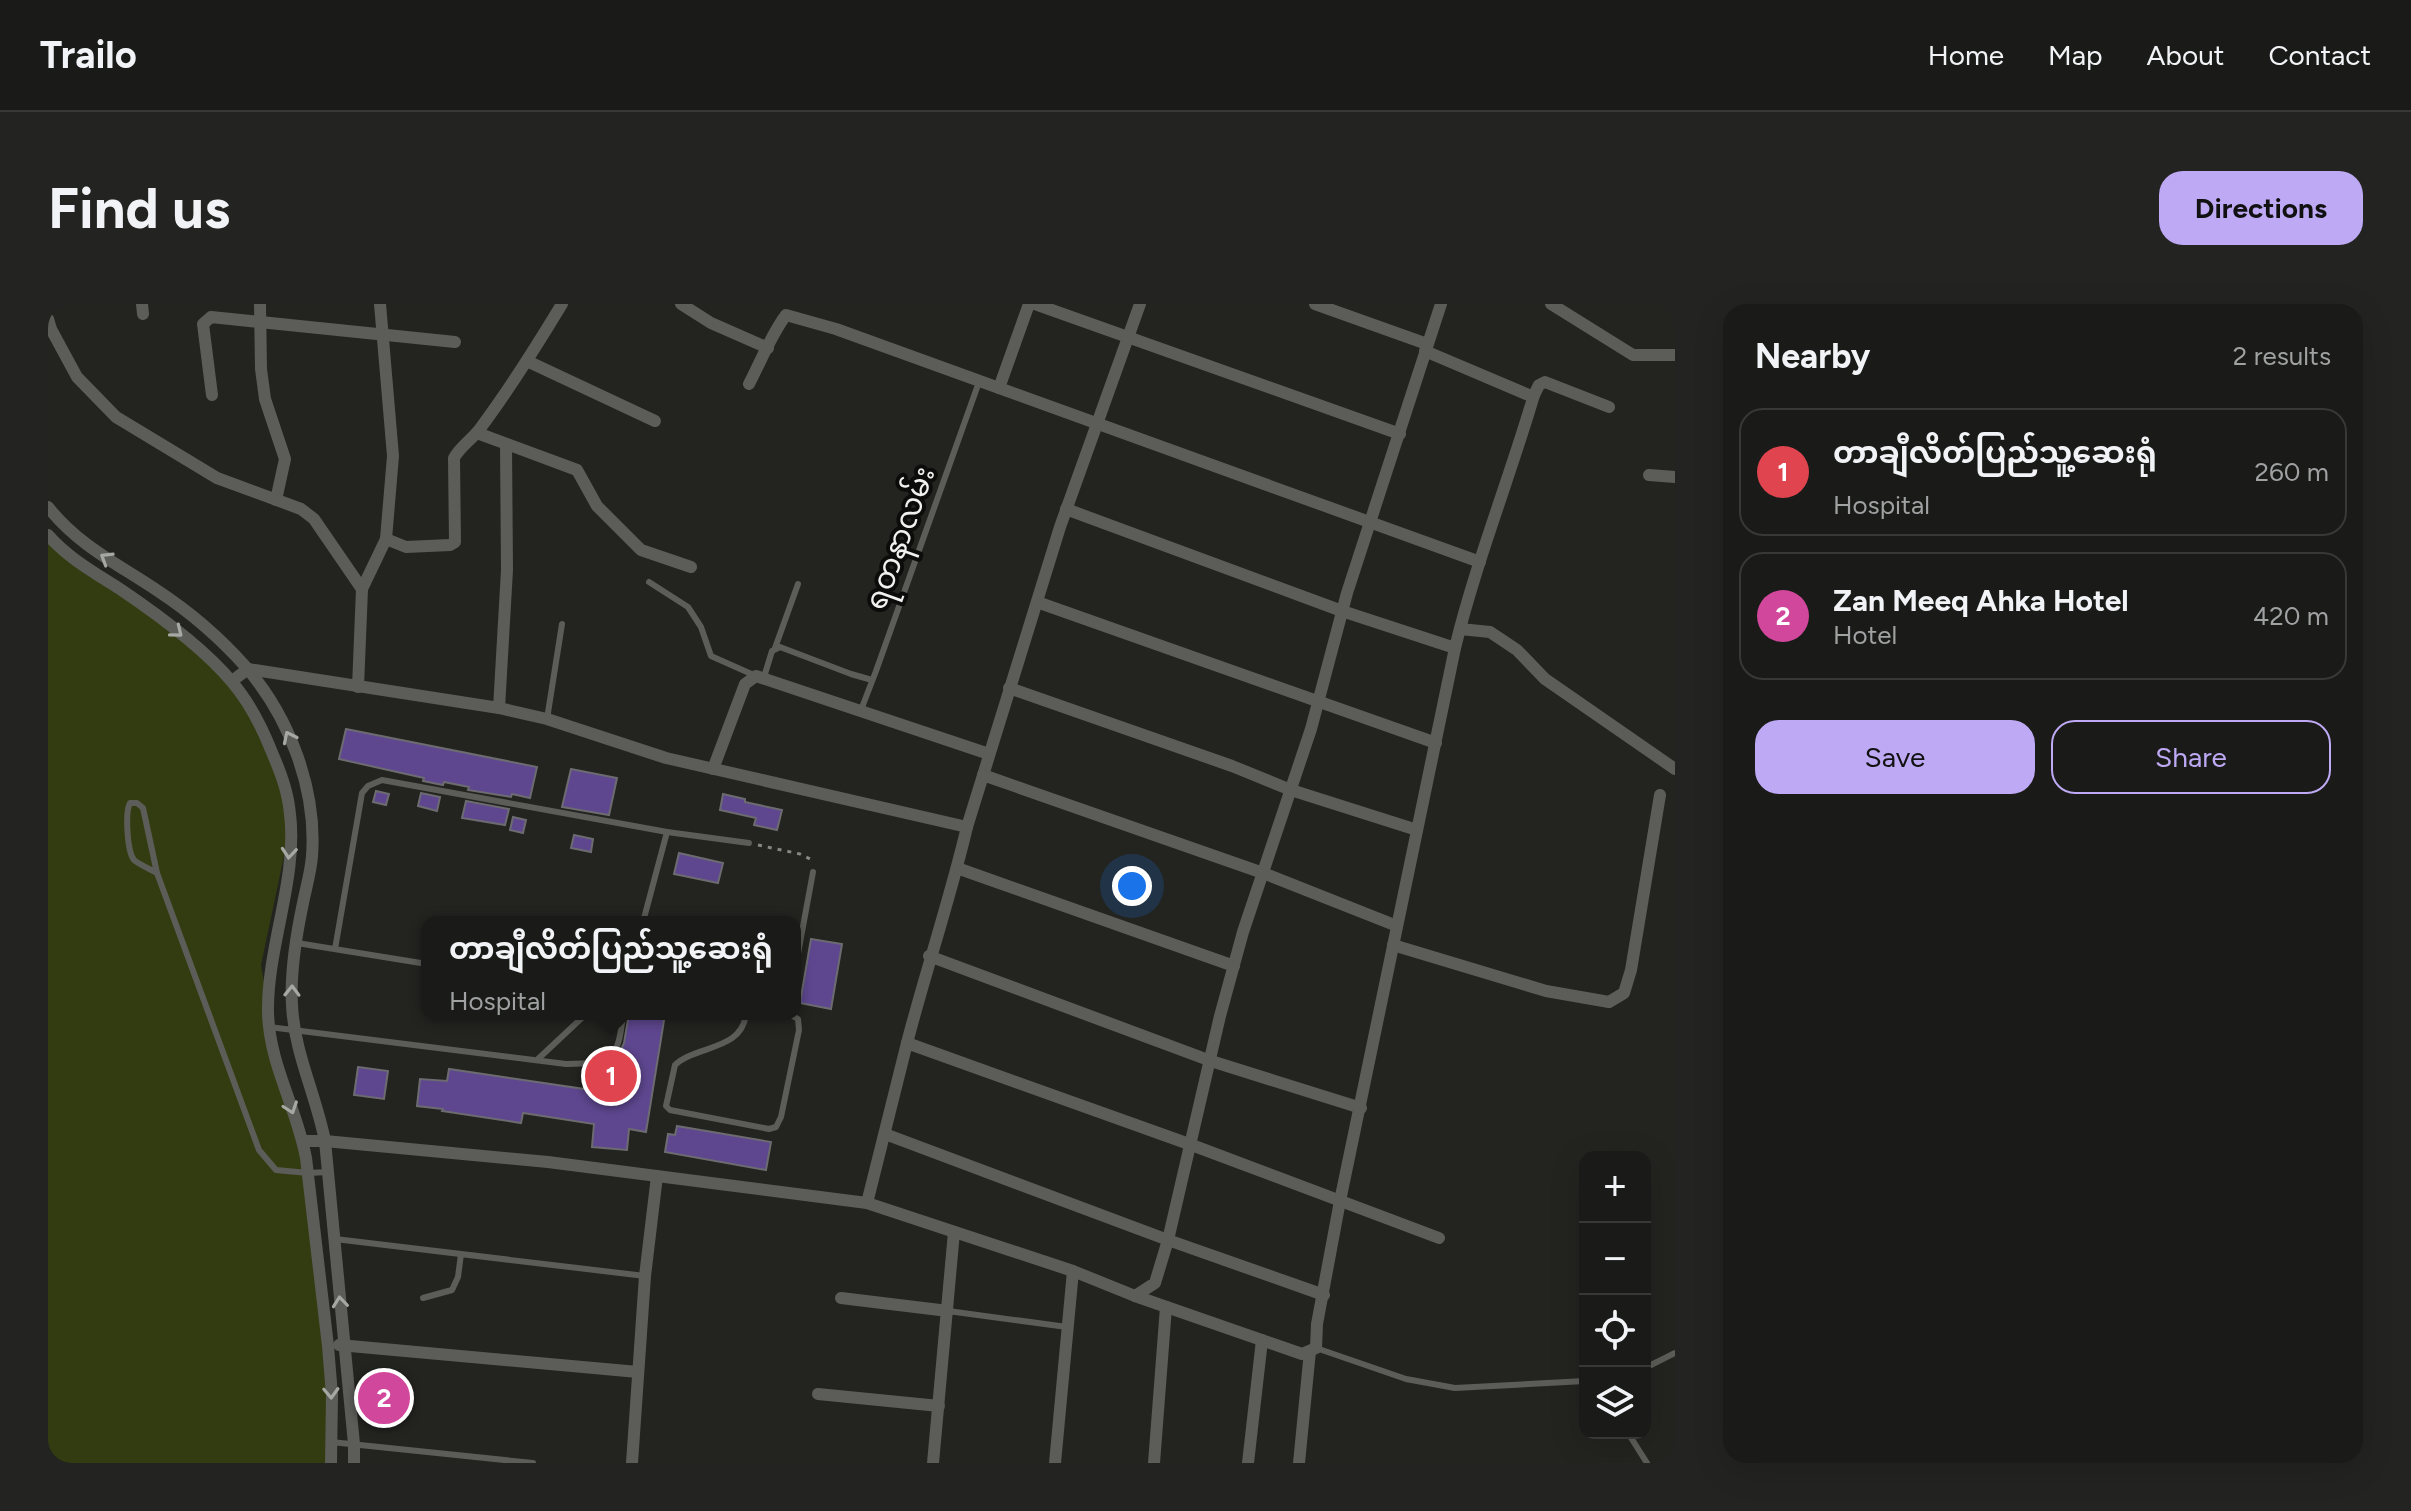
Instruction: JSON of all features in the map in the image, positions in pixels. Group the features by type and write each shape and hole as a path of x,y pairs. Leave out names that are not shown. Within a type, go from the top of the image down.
{"street":[{"path":"206,304 203,324 212,395"},
{"path":"260,304 261,369 265,399 285,459 276,500"},
{"path":"358,687 362,589 386,539 393,456 380,304"},
{"path":"386,539 406,547 453,544 456,532 454,458 477,433 562,304"},
{"path":"681,304 711,323 768,348"},
{"path":"999,388 1032,304 1400,434"},
{"path":"867,1203 929,956 1009,688 1066,509 1140,304"},
{"path":"1315,304 1426,347 1534,395"},
{"path":"1135,1296 1155,1283 1243,932 1291,790 1342,611 1441,304"},
{"path":"1551,304 1633,355 1675,355"},
{"path":"749,384 786,315 836,329 1480,562"},
{"path":"206,319 211,317 455,342"},
{"path":"48,319 77,377 116,417 217,478 301,509 314,519 362,589"},
{"path":"527,361 655,421"},
{"path":"1299,1463 1313,1349 1340,1201 1460,629 1539,385 1545,382 1609,407"},
{"path":"477,433 577,470 597,506 641,550 691,567"},
{"path":"499,708 507,570 506,444"},
{"path":"1649,475 1675,477"},
{"path":"48,507 74,536 199,621 248,669 276,711 300,761 313,815 312,858 293,959 292,1007 299,1052 325,1141 354,1463"},
{"path":"1066,509 1342,611 1455,648"},
{"path":"48,535 60,549 178,631 232,681 256,715 286,789 291,816 290,854 268,985 269,1027 275,1060 303,1141 308,1173 328,1346 331,1463"},
{"path":"1037,602 1436,743"},
{"path":"1460,629 1490,632 1517,650 1545,679 1675,769"},
{"path":"232,681 248,669 499,708 547,719 666,758 967,827"},
{"path":"713,769 745,684 760,676 989,754"},
{"path":"1009,688 1232,766 1291,790 1417,830"},
{"path":"983,775 1263,873 1397,926"},
{"path":"1393,945 1546,991 1609,1002 1624,993 1631,970 1660,795"},
{"path":"957,868 1234,966"},
{"path":"929,956 1211,1061 1361,1108"},
{"path":"907,1043 1439,1238"},
{"path":"885,1134 1324,1295"},
{"path":"303,1141 548,1162 867,1203 1073,1271 1302,1354 1313,1349"},
{"path":"632,1463 645,1276 657,1176"},
{"path":"933,1463 954,1232"},
{"path":"1055,1463 1073,1271"},
{"path":"841,1298 948,1311"},
{"path":"1154,1463 1166,1307"},
{"path":"1248,1463 1262,1340"},
{"path":"328,1346 638,1372"},
{"path":"818,1394 939,1406"}],"lane":[{"name":"ရတနာလမ်း","path":"861,710 980,381"},
{"path":"649,582 688,607 701,627 711,656 760,676 775,648 798,584"},
{"path":"547,719 562,624"},
{"path":"775,648 780,647 872,680"},
{"path":"335,949 362,793 368,786 382,780 667,832 749,843"},
{"path":"157,873 134,860 130,852 127,816 130,803 137,803 143,808 157,873 259,1150 276,1170 328,1172"},
{"path":"645,916 667,832"},
{"path":"801,937 813,872"},
{"path":"297,943 421,963"},
{"path":"538,1059 580,1020"},
{"path":"269,1027 566,1064 598,1063 610,1057 620,1040 622,1020"},
{"path":"745,1020 734,1036 713,1049 686,1057 675,1065 666,1106 670,1110 769,1129 776,1127 781,1117 799,1030 798,1020"},
{"path":"334,1238 645,1276"},
{"path":"423,1298 452,1290 458,1277 461,1254"},
{"path":"948,1311 1067,1327"},
{"path":"1313,1349 1406,1379 1455,1388 1579,1381"},
{"path":"1647,1367 1675,1353"},
{"path":"1632,1439 1647,1463"},
{"path":"331,1442 532,1463"}],"path":[{"path":"749,843 800,854 810,859 813,872"}],"green space":[{"path":"48,534 191,643 243,698 283,772 289,832 261,965 275,1045 309,1187 327,1398 325,1463 48,1463"}],"building":[{"path":"346,729 537,767 530,798 423,781 424,778 339,759"},
{"path":"571,769 617,778 609,815 562,807"},
{"path":"376,791 389,794 386,805 373,802"},
{"path":"421,793 440,797 437,811 418,806"},
{"path":"723,794 782,810 777,830 754,825 756,818 720,810"},
{"path":"466,801 509,809 505,825 462,818"},
{"path":"513,817 526,820 523,833 510,830"},
{"path":"574,835 593,839 591,852 571,848"},
{"path":"679,853 723,863 718,883 674,874"},
{"path":"811,939 842,944 831,1009 801,1003"},
{"path":"628,1020 664,1020 646,1132 629,1129 627,1150 592,1147 594,1124 523,1113 521,1123 417,1106 420,1079 447,1081 449,1069 612,1093 618,1056"},
{"path":"358,1067 388,1071 384,1099 354,1095"},
{"path":"677,1126 771,1142 766,1170 665,1152 668,1134 675,1135"}],"place":[{"name":"တာချီလိတ်ပြည်သူ့ဆေးရုံ","path":"611,1076"},
{"name":"Zan Meeq Ahka Hotel","path":"384,1398"}]}
